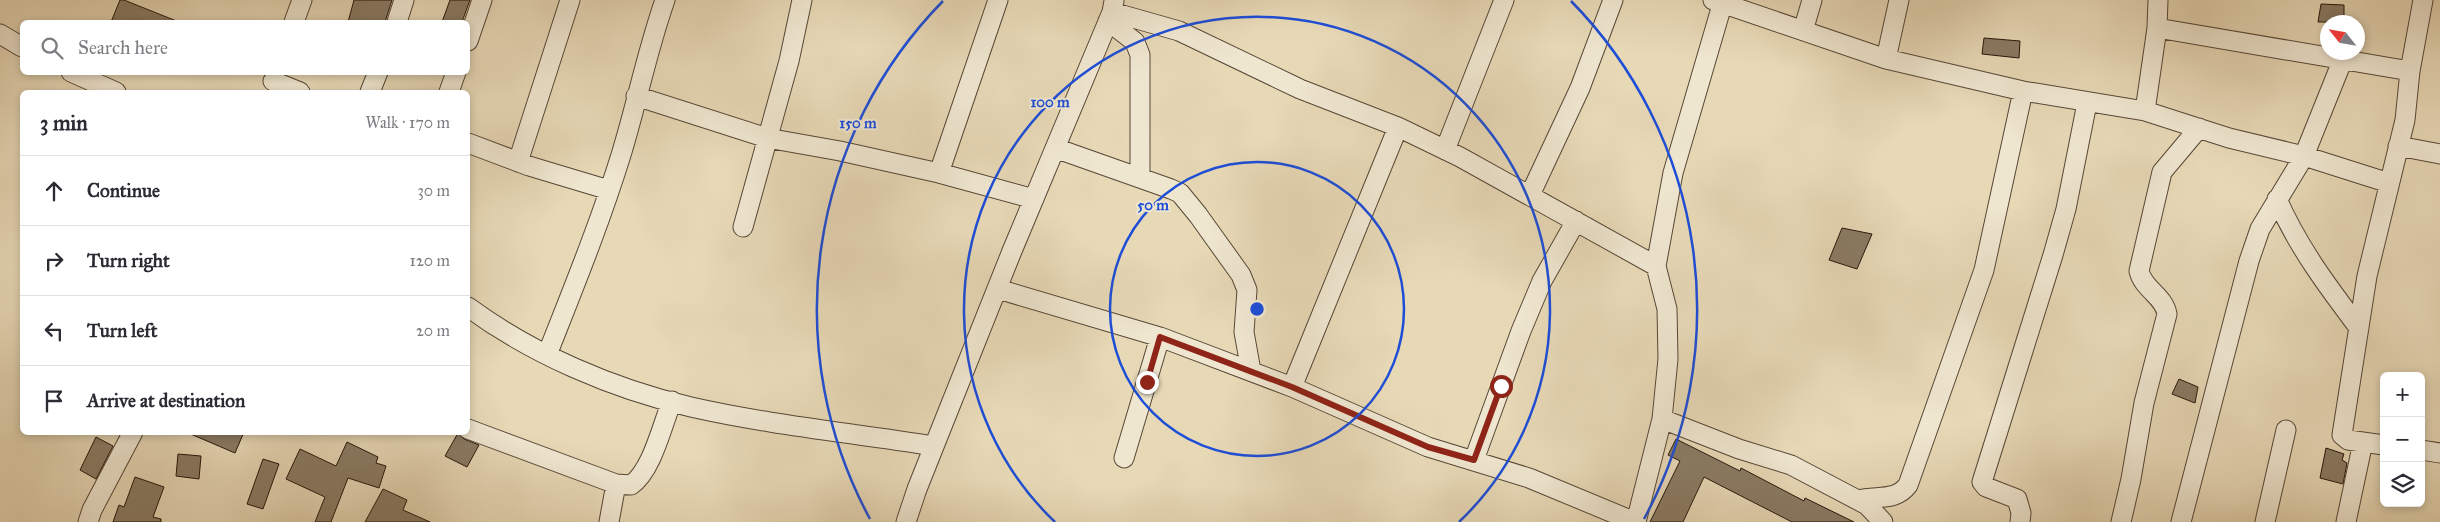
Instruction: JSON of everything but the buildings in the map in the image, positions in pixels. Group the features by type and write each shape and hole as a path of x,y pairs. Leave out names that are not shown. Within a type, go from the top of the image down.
{"street":[{"path":"398,20 404,0"},
{"path":"470,35 482,0"},
{"path":"518,162 570,0"},
{"path":"546,355 586,260 621,154 636,96 665,0"},
{"path":"743,227 766,138 789,61 802,0"},
{"path":"939,172 998,0"},
{"path":"1445,150 1504,0"},
{"path":"1530,195 1580,88 1612,0"},
{"path":"1803,31 1812,0"},
{"path":"1886,59 1899,0"},
{"path":"2145,112 2157,28 2158,0"},
{"path":"2380,444 2348,440 2342,435 2367,276 2405,120 2410,71 2423,0"},
{"path":"998,290 1160,337 1292,387 1428,447 1529,478 1635,522 1662,419 1668,360 1667,309 1656,266 1673,173 1718,2 1886,59 2023,91 2145,112 2304,156 2389,183"},
{"path":"1112,11 1179,31 1300,89 1398,127 1530,195 1656,266"},
{"path":"1112,11 1135,42 1140,55 1140,177"},
{"path":"906,522 934,446 1112,11"},
{"path":"1135,42 1164,27"},
{"path":"2157,28 2320,55"},
{"path":"0,34 20,46"},
{"path":"2180,522 2249,261 2260,229 2304,156 2343,60"},
{"path":"2349,60 2410,71"},
{"path":"78,75 112,90"},
{"path":"371,90 377,75"},
{"path":"450,90 455,75"},
{"path":"272,82 294,90"},
{"path":"1858,500 1872,497 1896,496 1908,485 1984,270 2023,91"},
{"path":"636,96 766,138 840,151 939,172 1034,199"},
{"path":"2020,522 2022,513 2017,500 1986,487 1982,482 2066,209 2087,103"},
{"path":"1292,387 1398,127"},
{"path":"2121,522 2131,479 2144,403 2167,314 2161,301 2141,278 2139,271 2162,172 2199,128"},
{"path":"470,144 518,162 609,190"},
{"path":"2398,146 2440,154"},
{"path":"1055,148 1140,177 1180,193 1240,275 1247,290 1244,332 1251,371"},
{"path":"2278,200 2290,228 2308,258 2359,328"},
{"path":"1474,460 1521,332 1542,281 1576,221"},
{"path":"470,307 499,329 546,355 637,390 672,401 739,416 934,446"},
{"path":"1124,458 1160,337"},
{"path":"470,430 616,484 631,485 639,479 646,469 672,401"},
{"path":"1662,419 1739,449 1791,464 1867,505 1883,522"},
{"path":"2265,522 2286,430"},
{"path":"88,522 92,510 131,435"},
{"path":"2346,522 2363,442"},
{"path":"2425,451 2440,453"},
{"path":"609,522 616,484"}],"route":[{"path":"1147,382 1160,337 1292,387 1428,447 1474,460 1501,386"}]}
